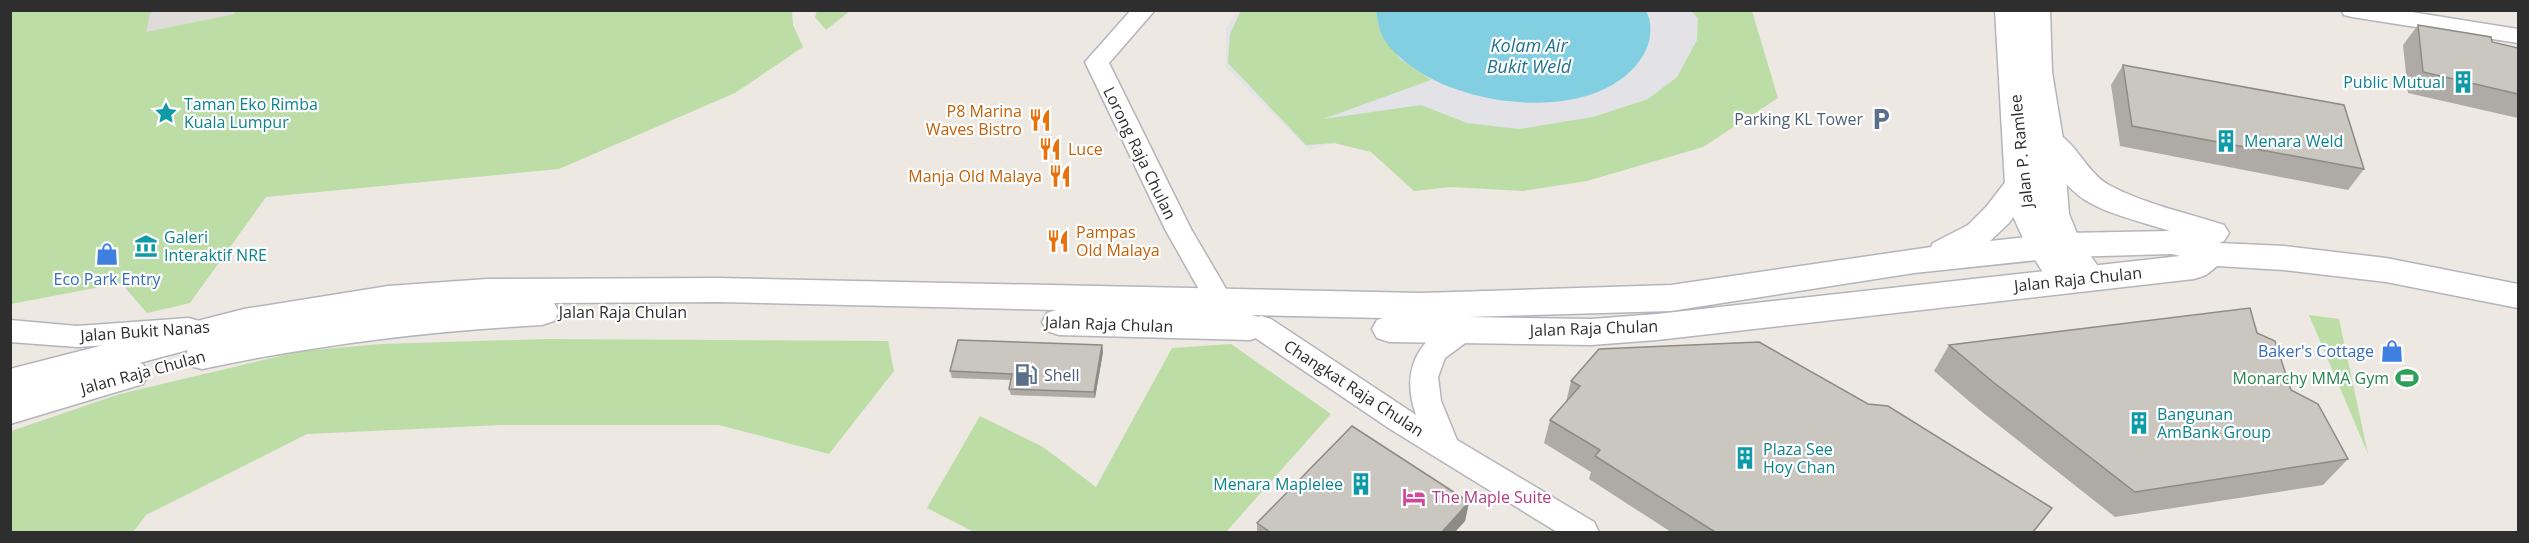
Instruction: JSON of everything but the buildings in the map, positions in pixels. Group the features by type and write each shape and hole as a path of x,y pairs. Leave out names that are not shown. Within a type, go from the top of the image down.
{"main road":[{"name":"Jalan P. Ramlee","path":"2017,15 2038,72 2048,139 2054,246"},
{"name":"Jalan P. Ramlee","path":"2017,15 2021,184 2025,209 2077,279"},
{"path":"2048,139 2078,175 2096,192 2118,202 2284,258"},
{"path":"1914,261 1954,248 1985,229 2021,184"},
{"name":"Jalan Raja Chulan","path":"10,383 244,322 388,299 487,291 719,290 1221,304 1421,306 1671,298 1914,261 2054,246 2173,242 2210,254 2284,258 2386,270 2518,296"},
{"name":"Jalan Raja Chulan","path":"10,410 147,369 242,346 386,323 465,315 613,310 1261,327 1591,332 1657,327 2194,267 2210,254"}],"street":[{"name":"Lorong Raja Chulan","path":"1144,10 1097,62 1178,229 1221,304"},
{"path":"2352,10 2518,36"},
{"name":"Jalan Bukit Nanas","path":"10,331 65,337 106,336 244,322"},
{"name":"Changkat Raja Chulan","path":"1261,327 1447,449 1583,532"},
{"name":"Changkat Raja Chulan","path":"1447,449 1430,415 1425,397 1426,377 1431,355 1462,330"}],"shaded area":[{"path":"161,10 235,10 235,14 146,32 150,13"},
{"path":"1239,10 1691,10 1698,18 1697,40 1677,77 1648,99 1593,117 1519,129 1467,123 1421,105 1334,143 1309,150 1226,67 1226,29"}],"green space":[{"path":"817,10 850,11 826,30 815,17"},
{"path":"11,11 792,11 793,25 803,47 735,93 559,169 266,197 190,303 147,313 121,283 11,304"},
{"path":"1241,11 1376,11 1381,34 1400,59 1431,80 1323,119 1421,105 1467,123 1519,129 1593,117 1648,99 1677,77 1697,40 1698,18 1691,11 1752,11 1778,98 1703,147 1587,181 1523,191 1451,187 1414,191 1371,152 1334,143 1306,145 1228,63 1230,34"},
{"path":"2309,315 2339,319 2368,454"},
{"path":"546,339 888,341 894,371 829,454 719,425 501,425 307,434 146,515 133,532 11,532 11,431 120,394 301,351 381,344"},
{"path":"1231,344 1331,414 1226,532 974,532 927,508 980,416 1043,447 1096,487 1172,348"}],"water":[{"name":"Kolam Air Bukit Weld","path":"1376,11 1646,11 1650,21 1650,32 1644,54 1625,76 1599,92 1569,100 1536,103 1502,100 1469,93 1440,83 1415,69 1387,44 1380,30"}],"place":[{"name":"Public Mutual","path":"2463,82"},
{"name":"Taman Eko Rimba Kuala Lumpur","path":"166,113"},
{"name":"Parking KL Tower","path":"1881,119"},
{"name":"P8 Marina Waves Bistro","path":"1040,120"},
{"name":"Menara Weld","path":"2226,141"},
{"name":"Luce","path":"1050,149"},
{"name":"Manja Old Malaya","path":"1060,176"},
{"name":"Pampas Old Malaya","path":"1058,241"},
{"name":"Galeri Interaktif NRE","path":"146,246"},
{"name":"Eco Park Entry","path":"107,254"},
{"name":"Baker's Cottage","path":"2392,351"},
{"name":"Shell","path":"1026,375"},
{"name":"Monarchy MMA Gym","path":"2407,378"},
{"name":"Bangunan AmBank Group","path":"2139,423"},
{"name":"Plaza See Hoy Chan","path":"1745,458"},
{"name":"Menara Maplelee","path":"1361,484"},
{"name":"The Maple Suite","path":"1414,497"}]}
